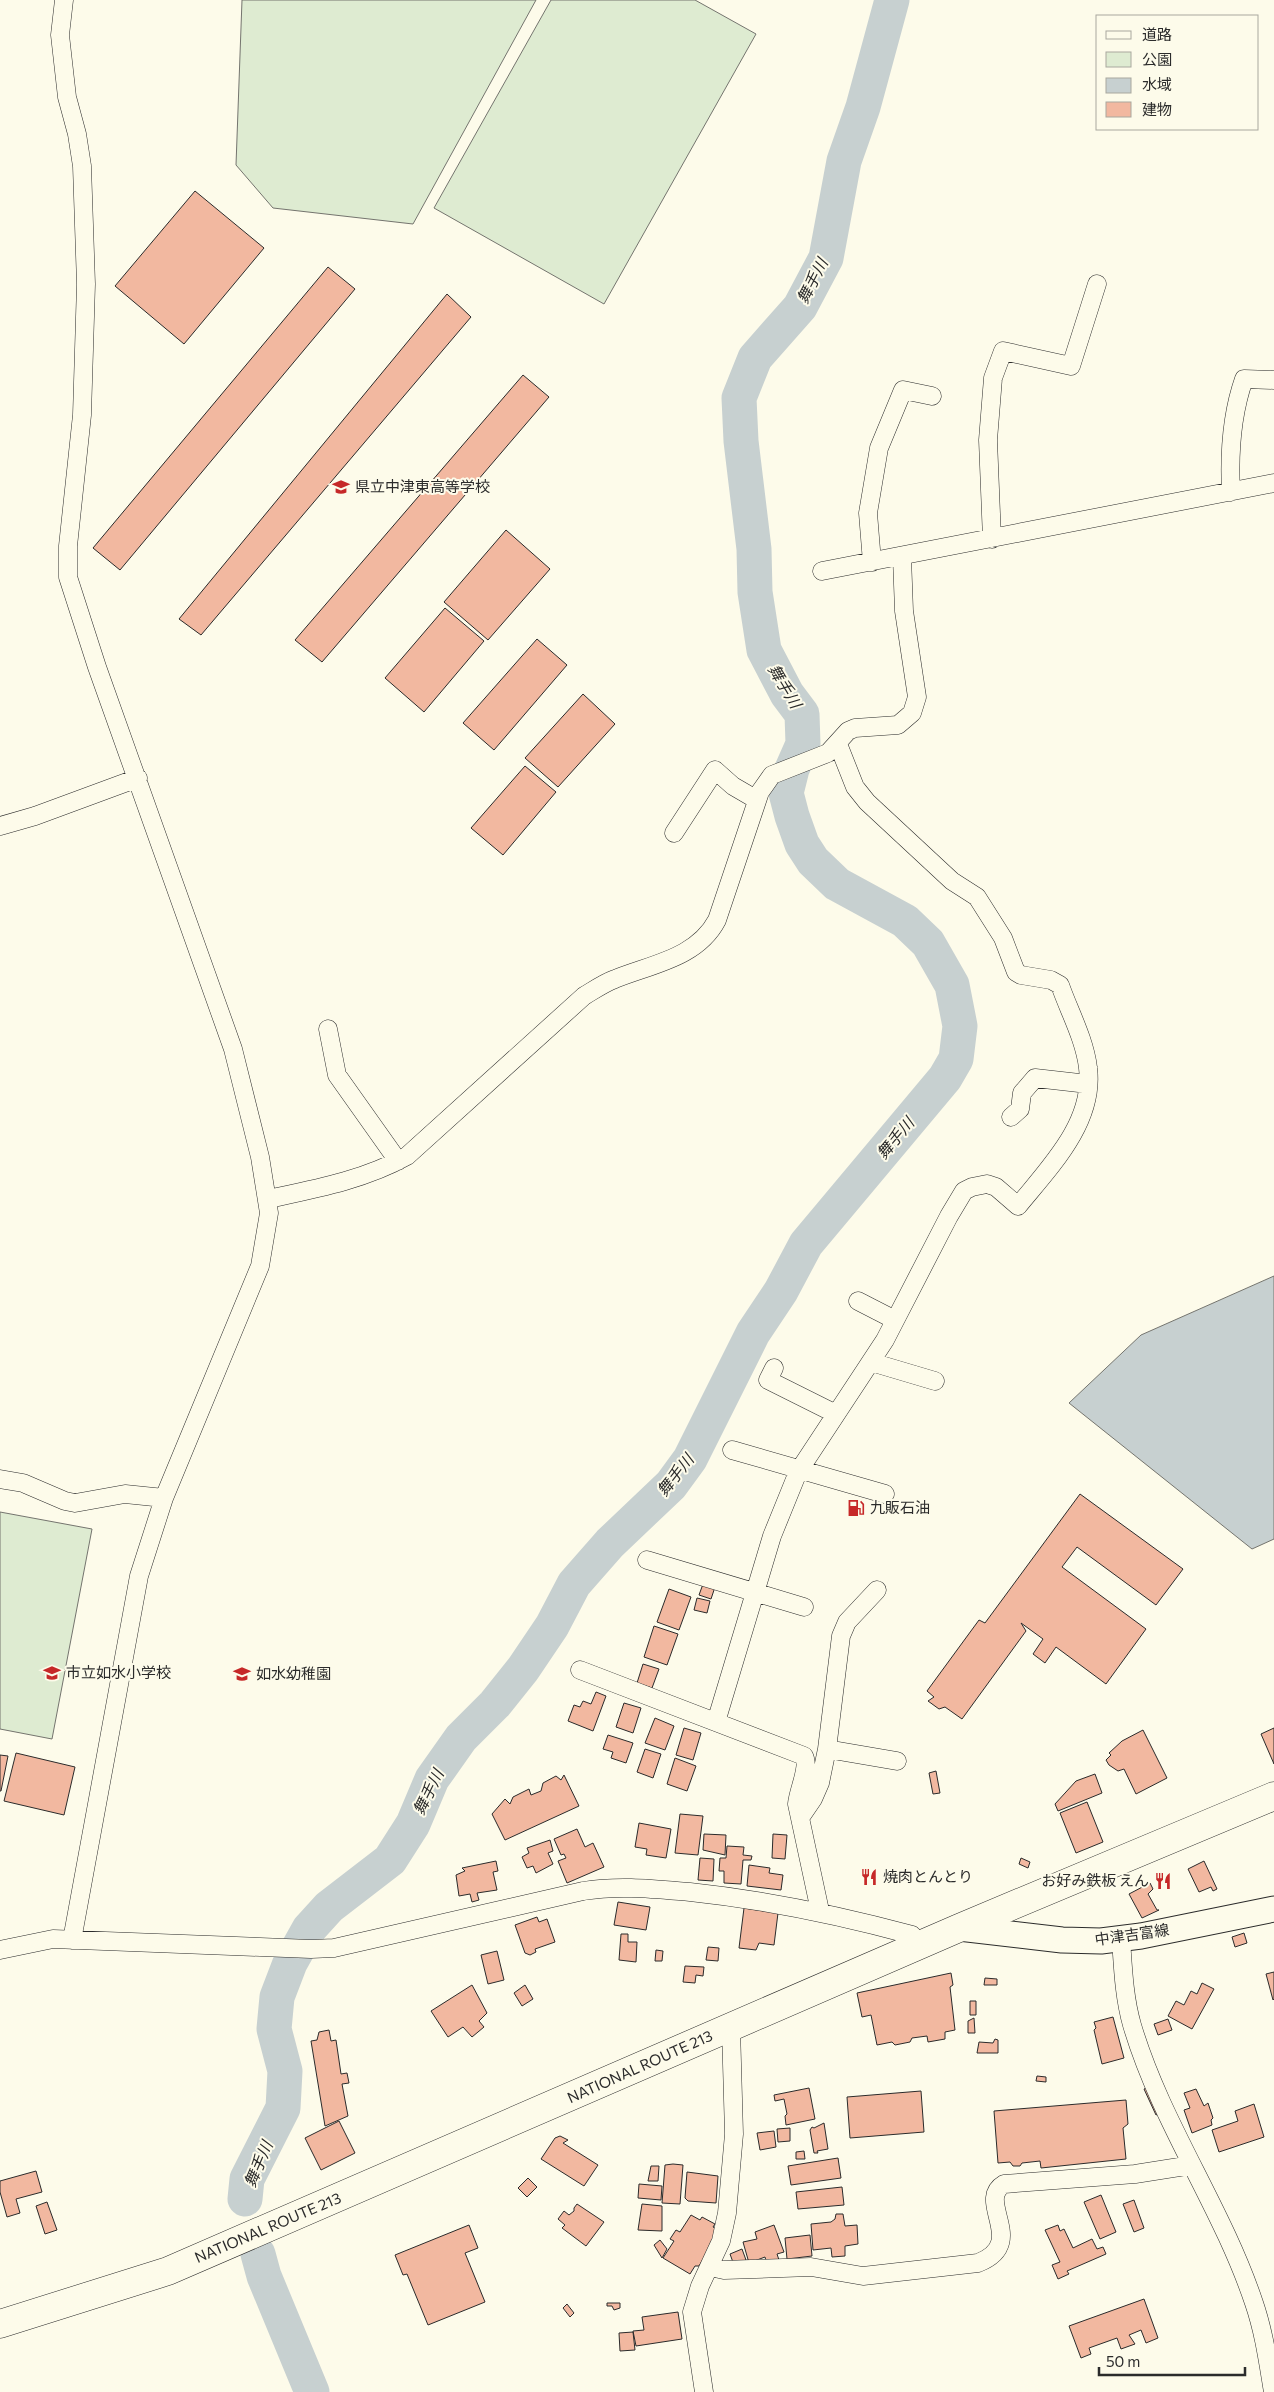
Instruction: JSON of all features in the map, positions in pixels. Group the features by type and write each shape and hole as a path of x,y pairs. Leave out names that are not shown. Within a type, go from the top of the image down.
{"highway":[{"name":"NATIONAL ROUTE 213","path":"0,2324 168,2271 959,1928 1274,1796"}],"main road":[{"name":"中津吉富線","path":"959,1928 1062,1940 1101,1941 1121,1939 1274,1909"}],"street":[{"path":"64,0 60,36 67,97 77,134 82,166 86,284 82,415 68,546 68,578 97,667 238,1064 268,1199 268,1226 260,1266 164,1498 139,1576 72,1940"},
{"path":"992,539 988,440 993,378 1003,351 1071,366 1097,284"},
{"path":"1231,492 1229,453 1236,400 1244,379 1274,380"},
{"path":"872,562 868,513 879,448 903,390 932,396"},
{"path":"822,571 902,557 1274,483"},
{"path":"268,1199 337,1185 398,1161 416,1148 584,996 614,980 675,957 700,943 710,932 717,920 757,800 765,783 772,775 828,753 838,744 843,736 855,728 898,725 912,713 917,697 904,611 902,557"},
{"path":"716,1722 772,1536 799,1470 871,1362 964,1192 972,1187 987,1184 996,1187 1018,1206 1064,1147 1082,1113 1088,1084 1085,1055 1060,984 1051,980 1020,975 1016,972 1003,938 977,897 952,881 867,802 855,787 838,744"},
{"path":"674,833 715,770 734,786 757,800"},
{"path":"0,826 35,816 138,778"},
{"path":"328,1029 337,1075 398,1161"},
{"path":"1011,1117 1020,1110 1022,1094 1035,1078 1088,1084"},
{"path":"858,1301 895,1320"},
{"path":"871,1362 935,1381"},
{"path":"774,1368 768,1380 836,1414"},
{"path":"732,1450 885,1494"},
{"path":"0,1480 23,1483 65,1501 75,1503 125,1494 164,1498"},
{"path":"647,1560 804,1607"},
{"path":"800,1818 813,1799 820,1783 827,1749 841,1636 847,1622 877,1590"},
{"path":"580,1670 804,1756 806,1768 798,1792 800,1818 820,1911"},
{"path":"827,1749 897,1761"},
{"path":"0,1950 53,1939 311,1949 334,1948 606,1887 727,1896 820,1911 912,1936 922,1945"},
{"path":"1121,1939 1124,1988 1132,2024 1149,2071 1223,2227 1254,2302 1262,2331 1273,2392"},
{"path":"704,2392 692,2312 700,2286 710,2267 724,2227 730,2182 734,2111 731,2028"},
{"path":"710,2267 724,2270 811,2267 863,2276 978,2263 994,2253 1001,2242 1001,2226 994,2199 1000,2187 1004,2184 1144,2173 1192,2165"}],"green space":[{"path":"242,0 536,0 413,224 273,208 236,165"},
{"path":"551,0 695,0 756,34 604,304 434,208"},
{"path":"0,1512 92,1529 52,1739 0,1729"}],"water":[{"path":"1274,1276 1274,1539 1252,1549 1069,1403 1141,1335"}],"building":[{"path":"195,191 264,248 184,344 115,286"},
{"path":"328,267 355,289 120,570 93,548"},
{"path":"447,294 471,317 201,635 179,619"},
{"path":"523,375 549,397 322,662 295,640"},
{"path":"506,530 550,569 488,640 444,602"},
{"path":"445,608 484,641 424,712 385,678"},
{"path":"537,639 567,665 494,750 463,723"},
{"path":"583,694 615,724 558,787 525,758"},
{"path":"525,766 556,792 503,855 471,828"},
{"path":"1080,1494 1183,1569 1156,1605 1077,1547 1062,1567 1146,1629 1106,1684 1056,1647 1045,1663 1033,1654 1043,1639 1021,1623 1026,1631 962,1719 945,1707 939,1709 928,1701 934,1697 927,1691 979,1620 985,1623"},
{"path":"703,1584 715,1587 711,1599 699,1595"},
{"path":"669,1589 691,1597 679,1630 657,1622"},
{"path":"697,1598 710,1601 707,1613 694,1610"},
{"path":"654,1626 678,1634 667,1665 644,1657"},
{"path":"643,1664 659,1669 652,1688 637,1683"},
{"path":"596,1692 606,1696 593,1731 568,1721 574,1705 580,1707 583,1701 591,1704"},
{"path":"624,1703 641,1708 633,1733 616,1727"},
{"path":"655,1718 674,1726 665,1750 645,1743"},
{"path":"684,1728 701,1733 693,1760 676,1755"},
{"path":"1274,1728 1274,1764 1261,1734"},
{"path":"1143,1730 1167,1778 1136,1794 1124,1769 1118,1771 1109,1765 1106,1760 1111,1755 1109,1753 1122,1741"},
{"path":"608,1735 633,1743 626,1763 611,1758 613,1752 603,1749"},
{"path":"645,1749 661,1754 653,1778 637,1772"},
{"path":"16,1753 75,1767 64,1815 4,1801"},
{"path":"0,1755 8,1756 1,1791 0,1791"},
{"path":"675,1758 696,1766 687,1791 667,1784"},
{"path":"936,1771 940,1793 933,1794 929,1773"},
{"path":"1095,1774 1102,1793 1058,1811 1055,1804 1076,1781"},
{"path":"564,1775 579,1806 505,1840 492,1814 505,1799 510,1804 513,1797 529,1789 531,1795 541,1791 543,1783 556,1776 561,1780"},
{"path":"1087,1802 1103,1842 1076,1853 1060,1813"},
{"path":"680,1814 703,1816 698,1855 675,1853"},
{"path":"639,1823 671,1829 666,1858 646,1855 647,1849 635,1847"},
{"path":"577,1829 585,1847 593,1843 604,1867 567,1883 558,1861 566,1858 564,1854 561,1855 554,1839"},
{"path":"704,1834 726,1835 725,1855 703,1850"},
{"path":"773,1834 787,1835 785,1859 772,1858"},
{"path":"550,1840 553,1851 548,1853 553,1864 536,1873 533,1866 527,1868 522,1857 529,1853 527,1848"},
{"path":"727,1846 744,1847 743,1855 752,1856 751,1860 743,1860 741,1884 724,1883 724,1871 719,1871 720,1858 726,1858"},
{"path":"700,1858 714,1859 713,1881 698,1880"},
{"path":"1021,1858 1030,1862 1028,1868 1019,1864"},
{"path":"496,1861 498,1871 493,1872 497,1890 477,1893 479,1900 472,1902 470,1894 459,1896 456,1875 465,1871 462,1868"},
{"path":"1204,1861 1217,1889 1213,1891 1211,1887 1199,1892 1188,1869"},
{"path":"749,1865 770,1868 769,1873 783,1875 781,1890 747,1886"},
{"path":"1150,1883 1153,1889 1148,1894 1157,1910 1159,1910 1142,1918 1129,1894"},
{"path":"618,1902 650,1907 646,1930 614,1925"},
{"path":"744,1908 778,1913 774,1945 759,1943 756,1950 739,1948"},
{"path":"537,1917 539,1922 547,1919 555,1942 535,1949 536,1952 530,1955 525,1953 515,1925"},
{"path":"1244,1933 1247,1943 1235,1947 1232,1937"},
{"path":"621,1934 628,1934 628,1942 637,1942 636,1962 619,1960"},
{"path":"708,1947 719,1948 718,1961 706,1960"},
{"path":"656,1950 663,1951 662,1961 655,1961"},
{"path":"497,1951 504,1980 488,1984 481,1955"},
{"path":"685,1966 704,1967 703,1976 696,1975 695,1983 683,1982"},
{"path":"1274,1972 1274,1999 1273,2000 1266,1974"},
{"path":"951,1973 953,1985 950,1987 955,2030 945,2032 945,2039 928,2042 927,2036 912,2038 910,2042 895,2045 892,2042 877,2045 871,2015 862,2017 857,1993"},
{"path":"985,1978 997,1979 997,1985 984,1985"},
{"path":"1202,1983 1214,1989 1192,2029 1168,2016 1176,2001 1184,2005 1191,1991 1197,1994"},
{"path":"472,1985 487,2013 479,2021 484,2027 472,2037 463,2027 448,2037 431,2011"},
{"path":"525,1985 533,1999 522,2006 514,1993"},
{"path":"970,2001 976,2001 976,2015 970,2015"},
{"path":"1113,2017 1124,2058 1102,2064 1094,2022"},
{"path":"974,2018 975,2033 968,2033 968,2021"},
{"path":"1168,2019 1172,2030 1158,2035 1154,2024"},
{"path":"329,2030 331,2041 336,2040 341,2074 347,2073 349,2083 342,2084 348,2116 325,2126 311,2041 317,2040 319,2032"},
{"path":"995,2039 998,2040 998,2053 977,2053 979,2042 993,2043"},
{"path":"1037,2076 1046,2077 1046,2082 1036,2081"},
{"path":"1151,2086 1163,2112 1156,2115 1144,2089"},
{"path":"809,2088 815,2119 786,2125 785,2116 787,2114 784,2099 775,2101 774,2095"},
{"path":"1196,2089 1204,2106 1208,2103 1213,2118 1211,2120 1212,2125 1192,2133 1184,2110 1190,2108 1184,2093"},
{"path":"921,2091 924,2132 850,2138 847,2097"},
{"path":"1126,2100 1128,2124 1123,2128 1126,2159 1041,2168 1040,2161 1022,2163 1020,2166 1013,2166 1010,2162 998,2163 994,2111"},
{"path":"1254,2104 1264,2137 1219,2152 1212,2130 1238,2121 1235,2111"},
{"path":"339,2121 355,2153 321,2170 305,2138"},
{"path":"824,2123 828,2149 814,2153 810,2130 812,2127 814,2128"},
{"path":"790,2128 790,2141 778,2142 777,2129"},
{"path":"774,2131 776,2147 760,2150 757,2133"},
{"path":"560,2136 568,2140 563,2143 598,2165 584,2186 541,2159 555,2138"},
{"path":"804,2151 805,2159 796,2159 796,2152"},
{"path":"838,2158 841,2178 791,2185 788,2166"},
{"path":"665,2165 683,2165 680,2204 662,2203"},
{"path":"651,2166 659,2166 658,2181 648,2181"},
{"path":"36,2171 42,2192 16,2199 20,2213 7,2217 0,2192 0,2181"},
{"path":"687,2172 718,2176 716,2203 688,2201 685,2198"},
{"path":"528,2178 537,2187 527,2197 518,2188"},
{"path":"639,2184 662,2186 661,2200 638,2198"},
{"path":"842,2187 844,2205 798,2209 796,2192"},
{"path":"1101,2195 1116,2232 1100,2239 1084,2202"},
{"path":"1134,2200 1144,2228 1134,2232 1123,2204"},
{"path":"47,2202 57,2230 45,2234 36,2206"},
{"path":"577,2204 604,2222 586,2246 562,2228 565,2225 558,2219 564,2211 569,2215 574,2211"},
{"path":"642,2204 662,2206 662,2231 638,2230"},
{"path":"836,2214 843,2214 845,2226 857,2225 858,2244 845,2246 845,2256 832,2257 831,2248 813,2250 811,2224 831,2222 835,2219"},
{"path":"691,2215 700,2220 702,2217 715,2224 713,2227 720,2231 699,2266 695,2266 690,2274 663,2258 674,2241 670,2239 676,2230 680,2232"},
{"path":"469,2225 478,2248 465,2253 485,2302 428,2325 407,2274 403,2275 395,2255"},
{"path":"774,2225 784,2252 777,2254 779,2260 767,2265 765,2257 749,2263 743,2242 757,2239 755,2232"},
{"path":"1058,2225 1060,2231 1064,2229 1073,2248 1092,2239 1097,2249 1103,2247 1106,2254 1067,2271 1069,2274 1058,2279 1052,2265 1060,2262 1045,2230"},
{"path":"810,2235 812,2256 787,2259 785,2238"},
{"path":"660,2240 667,2249 662,2258 654,2245"},
{"path":"742,2249 746,2260 734,2265 730,2254"},
{"path":"1144,2299 1158,2338 1146,2343 1141,2330 1129,2335 1135,2344 1121,2349 1117,2338 1089,2348 1091,2354 1081,2358 1069,2326"},
{"path":"607,2303 620,2303 620,2308 614,2310 612,2306 607,2306"},
{"path":"567,2304 574,2313 570,2317 563,2308"},
{"path":"678,2312 682,2339 636,2346 633,2331 644,2330 642,2317"},
{"path":"633,2332 635,2350 620,2351 619,2333"}],"waterway":[{"name":"舞手川","path":"245,2199 247,2179 283,2108 285,2071 274,2029 277,1997 290,1963 309,1929 329,1907 390,1860 413,1824 432,1779 461,1738 495,1704 523,1669 552,1626 574,1584 610,1543 671,1485 690,1459 753,1333 781,1291 806,1244 945,1078 956,1059 960,1026 952,985 928,943 905,921 837,884 813,861 802,844 792,816 786,793 792,769 803,744 802,714 787,694 764,650 755,592 754,549 741,441 739,398 755,358 800,307 826,258 844,161 863,107 892,0"},
{"name":"舞手川","path":"258,2254 264,2276 312,2392"}],"place":[{"name":"県立中津東高等学校","path":"341,487"},
{"name":"九販石油","path":"856,1508"},
{"name":"市立如水小学校","path":"52,1673"},
{"name":"如水幼稚園","path":"242,1674"},
{"name":"焼肉とんとり","path":"869,1877"},
{"name":"お好み鉄板 えん","path":"1163,1881"}]}
